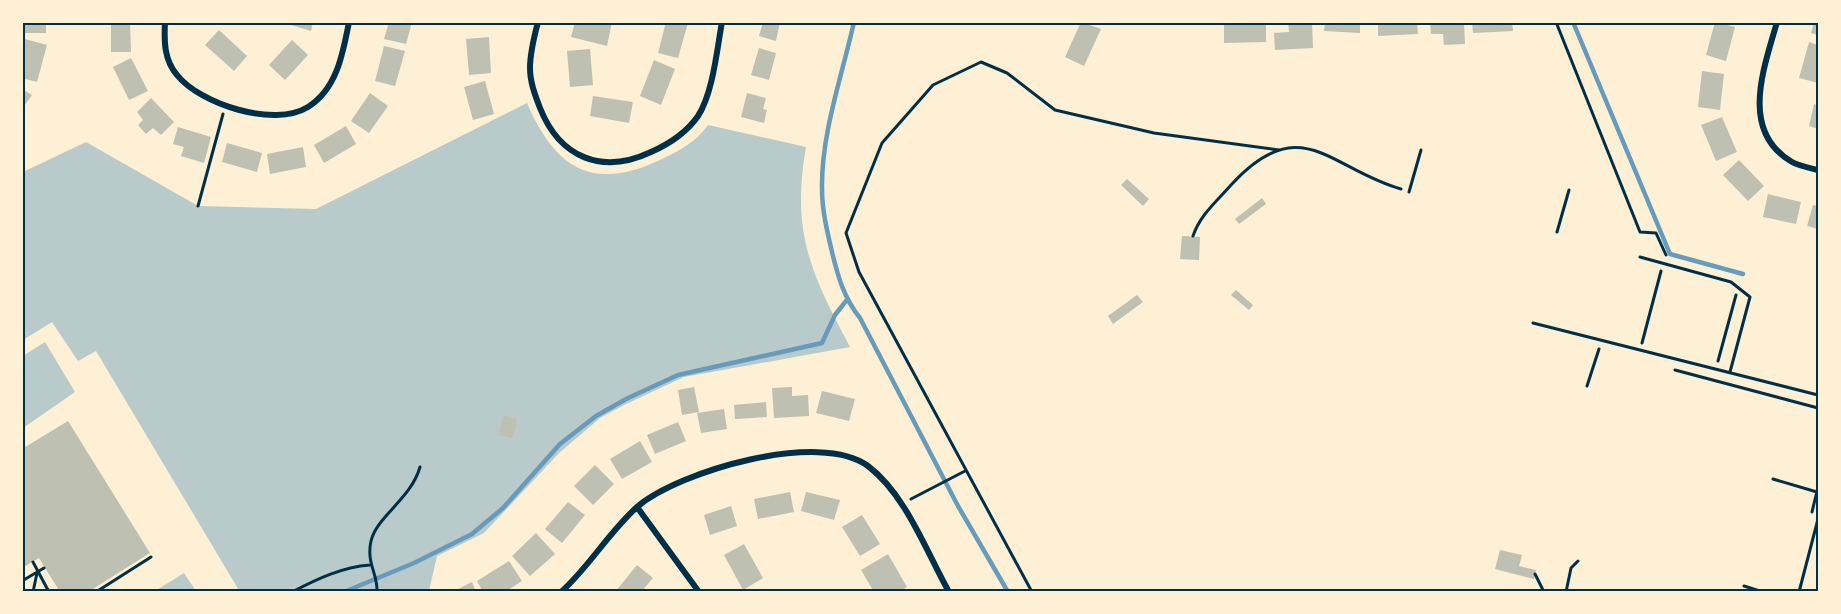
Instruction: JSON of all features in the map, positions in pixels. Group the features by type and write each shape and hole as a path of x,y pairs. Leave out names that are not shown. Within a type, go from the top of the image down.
{"street":[{"path":"165,22 164,45 176,75 193,90 226,106 273,115 291,113 308,107 333,79 341,61 349,22"},
{"path":"538,22 530,68 535,93 544,117 557,138 577,155 614,162 631,160 656,150 678,136 698,116 706,98 722,22"},
{"path":"1777,22 1759,90 1758,113 1765,133 1777,150 1792,163 1818,170"},
{"path":"561,591 637,507 654,495 695,474 802,452 825,452 846,456 867,465 883,480 901,504 949,591"},
{"path":"637,507 699,591"}],"lane":[{"path":"1409,192 1420,150"},
{"path":"1557,232 1569,189"},
{"path":"1640,257 1731,282 1749,297 1730,372"},
{"path":"1533,323 1818,395"},
{"path":"1799,591 1818,519"}],"path":[{"path":"1556,22 1640,232 1656,233 1665,255 1640,350"},
{"path":"1032,591 859,273 846,233 882,143 933,85 981,62 1007,73 1055,110 1154,133 1280,150"},
{"path":"198,206 226,106"},
{"path":"1193,236 1197,222 1239,176 1266,155 1290,147 1311,148 1341,160 1389,186 1409,192"},
{"path":"1665,255 1676,258"},
{"path":"1713,380 1738,288"},
{"path":"1587,386 1598,349 1608,352"},
{"path":"1670,368 1818,408"},
{"path":"377,591 377,584 370,565 370,543 374,530 404,497 420,467"},
{"path":"901,504 965,471"},
{"path":"1773,478 1817,492"},
{"path":"96,591 151,556"},
{"path":"1566,591 1571,568 1578,561"},
{"path":"33,562 48,591"},
{"path":"292,591 316,579 358,566 370,565"},
{"path":"22,581 44,568"},
{"path":"33,591 38,571"},
{"path":"1535,574 1544,591"},
{"path":"1744,586 1763,591"}],"shaded area":[{"path":"527,103 550,144 563,158 578,168 595,173 614,174 660,160 687,146 708,125 806,147 801,204 808,252 825,297 850,347 684,377 600,418 559,453 484,533 437,556 429,591 240,592 96,351 78,361 52,322 23,340 23,172 86,142 198,206 316,209"},
{"path":"45,342 75,392 23,428 23,356"},
{"path":"184,573 196,591 155,591"}],"building":[{"path":"24,22 46,22 46,33 24,33"},
{"path":"111,22 130,22 131,52 111,52"},
{"path":"291,22 313,22 311,31 291,25"},
{"path":"389,22 412,22 406,44 384,39"},
{"path":"575,22 612,22 607,46 571,37"},
{"path":"666,22 688,23 678,58 658,53"},
{"path":"763,22 780,22 776,41 759,36"},
{"path":"1081,22 1101,29 1084,66 1065,57"},
{"path":"1224,22 1266,22 1266,42 1224,43"},
{"path":"1288,22 1312,22 1313,48 1275,50 1274,33 1289,32"},
{"path":"1325,22 1360,22 1360,33 1324,31"},
{"path":"1378,22 1417,22 1418,34 1378,36"},
{"path":"1430,22 1464,22 1465,44 1444,45 1443,34 1431,34"},
{"path":"1472,22 1512,22 1513,31 1473,33"},
{"path":"1715,22 1735,27 1726,61 1706,55"},
{"path":"1814,22 1818,22 1818,35 1811,33"},
{"path":"219,30 247,56 234,71 205,45"},
{"path":"489,37 491,73 469,75 466,39"},
{"path":"25,39 47,45 37,82 22,78"},
{"path":"292,40 308,55 285,80 269,65"},
{"path":"1809,42 1818,45 1818,83 1799,78"},
{"path":"384,46 405,51 395,86 375,81"},
{"path":"759,48 776,53 769,80 751,75"},
{"path":"590,49 593,85 570,87 567,51"},
{"path":"131,58 148,91 129,100 113,67"},
{"path":"654,60 675,69 661,105 640,96"},
{"path":"1702,71 1724,74 1720,110 1698,107"},
{"path":"485,81 494,114 473,120 464,87"},
{"path":"22,89 32,95 22,109"},
{"path":"370,93 388,106 369,133 351,121"},
{"path":"747,93 766,98 763,109 767,110 764,123 741,117"},
{"path":"593,96 633,102 629,123 590,116"},
{"path":"151,98 174,122 161,135 153,128 146,134 138,125 143,120 137,112"},
{"path":"1814,104 1818,106 1818,129 1809,126"},
{"path":"1722,117 1737,152 1716,161 1701,125"},
{"path":"346,126 356,144 324,163 314,145"},
{"path":"178,127 211,137 204,163 181,156 184,147 173,144"},
{"path":"227,143 262,153 257,172 222,162"},
{"path":"303,147 306,167 270,174 267,154"},
{"path":"1739,160 1764,186 1748,201 1723,175"},
{"path":"1127,179 1149,199 1143,206 1121,185"},
{"path":"1768,194 1801,202 1796,224 1763,217"},
{"path":"1262,198 1266,204 1239,224 1235,219"},
{"path":"1813,205 1818,206 1818,229 1807,226"},
{"path":"1182,236 1200,237 1199,260 1180,259"},
{"path":"1236,290 1253,305 1249,310 1231,295"},
{"path":"1137,295 1143,302 1113,324 1108,316"},
{"path":"694,387 699,412 682,415 678,390"},
{"path":"792,387 792,396 808,395 809,416 774,418 772,388"},
{"path":"822,391 855,399 849,421 816,413"},
{"path":"766,402 767,417 735,419 734,405"},
{"path":"724,409 727,429 701,433 697,413"},
{"path":"503,415 517,419 513,438 499,435"},
{"path":"68,421 150,553 88,592 60,592 39,558 22,568 22,449"},
{"path":"678,422 686,441 655,454 647,435"},
{"path":"640,441 652,462 622,479 610,459"},
{"path":"595,465 614,484 593,505 574,486"},
{"path":"790,492 794,512 758,519 754,499"},
{"path":"806,492 840,500 834,520 801,511"},
{"path":"568,502 585,515 562,543 545,529"},
{"path":"731,506 737,526 710,535 704,515"},
{"path":"862,515 880,544 860,556 842,527"},
{"path":"536,533 555,554 530,576 512,556"},
{"path":"744,544 763,578 743,590 724,555"},
{"path":"1500,550 1522,555 1519,566 1536,570 1534,579 1495,569"},
{"path":"888,554 907,587 899,592 874,592 861,570"},
{"path":"509,561 522,581 505,592 483,592 477,581"},
{"path":"637,565 653,578 641,592 615,592"},
{"path":"472,582 476,592 452,592"}],"waterway":[{"path":"854,22 833,105 823,168 824,213 837,270 850,303 958,506 1008,592"},
{"path":"1573,22 1670,254 1743,274"},
{"path":"344,592 414,563 472,534 503,508 560,444 596,416 678,375 822,343 835,315 846,301"}]}
